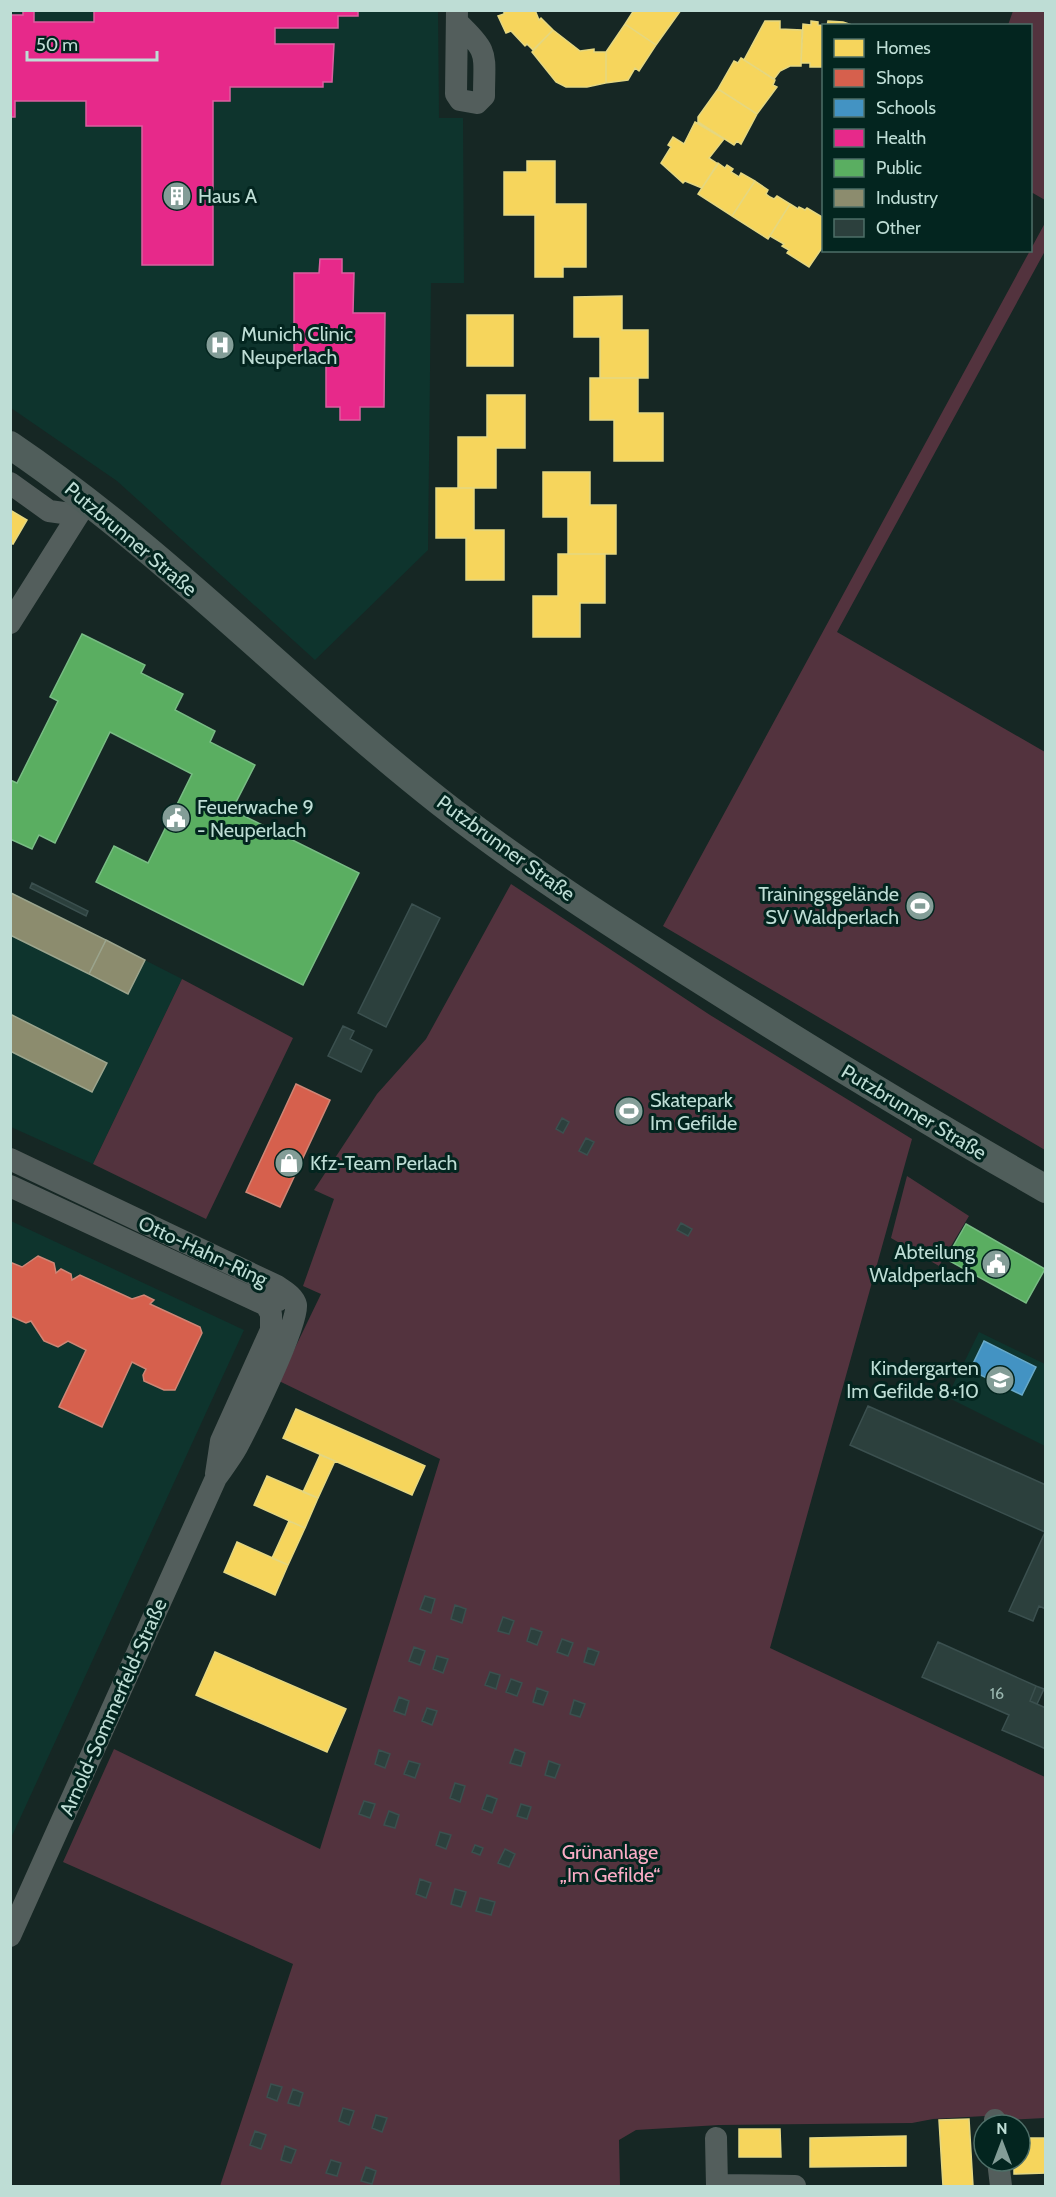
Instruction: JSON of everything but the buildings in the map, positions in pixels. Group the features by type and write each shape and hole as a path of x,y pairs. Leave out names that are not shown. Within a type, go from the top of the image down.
{"main road":[{"name":"Putzbrunner Straße","path":"10,446 82,508 440,801 513,856 610,922 818,1055 1046,1189"}],"street":[{"name":"Putzbrunner Straße","path":"10,483 49,511 82,508"},
{"path":"10,623 82,508"},
{"name":"Otto-Hahn-Ring","path":"10,1160 271,1296"},
{"name":"Otto-Hahn-Ring","path":"10,1186 271,1296"},
{"name":"Arnold-Sommerfeld-Straße","path":"10,1936 216,1478 221,1441 271,1330 271,1296"},
{"path":"716,2138 717,2186 795,2187"}],"shaded area":[{"name":"Munich Clinic Neuperlach","path":"11,11 438,11 439,118 463,118 464,283 431,283 428,550 315,660 117,481 11,408"},
{"path":"11,892 182,979 93,1164 11,1127"},
{"path":"11,1221 244,1330 11,1838"},
{"name":"Kindergarten Im Gefilde 8+10","path":"979,1332 1045,1364 1045,1446 947,1397"}],"green space":[{"path":"1013,11 1045,11 1045,200 1032,193 1032,24 1008,24"},
{"name":"Trainingsgelände SV Waldperlach","path":"1045,223 1045,251 837,632 1045,752 1045,1150 663,926 1029,252 1032,252 1032,247"},
{"name":"Grünanlage „Im Gefilde“","path":"511,884 710,1015 912,1139 770,1648 1045,1777 1045,2118 1032,2119 1032,2113 972,2113 972,2117 912,2123 719,2125 636,2130 619,2140 620,2186 220,2186 293,1964 63,1862 114,1749 320,1849 440,1459 279,1381 321,1294 303,1286 334,1199 314,1190 377,1094 426,1039"},
{"path":"182,979 293,1038 206,1219 93,1164"},
{"path":"907,1176 969,1216 939,1266 891,1238"}],"place":[{"name":"Haus A","path":"177,196"},
{"name":"Munich Clinic Neuperlach","path":"220,345"},
{"name":"Feuerwache 9 - Neuperlach","path":"176,818"},
{"name":"Trainingsgelände SV Waldperlach","path":"920,906"},
{"name":"Skatepark Im Gefilde","path":"629,1111"},
{"name":"Kfz-Team Perlach","path":"289,1163"},
{"name":"Abteilung Waldperlach","path":"996,1264"},
{"name":"Kindergarten Im Gefilde 8+10","path":"1000,1380"}]}
